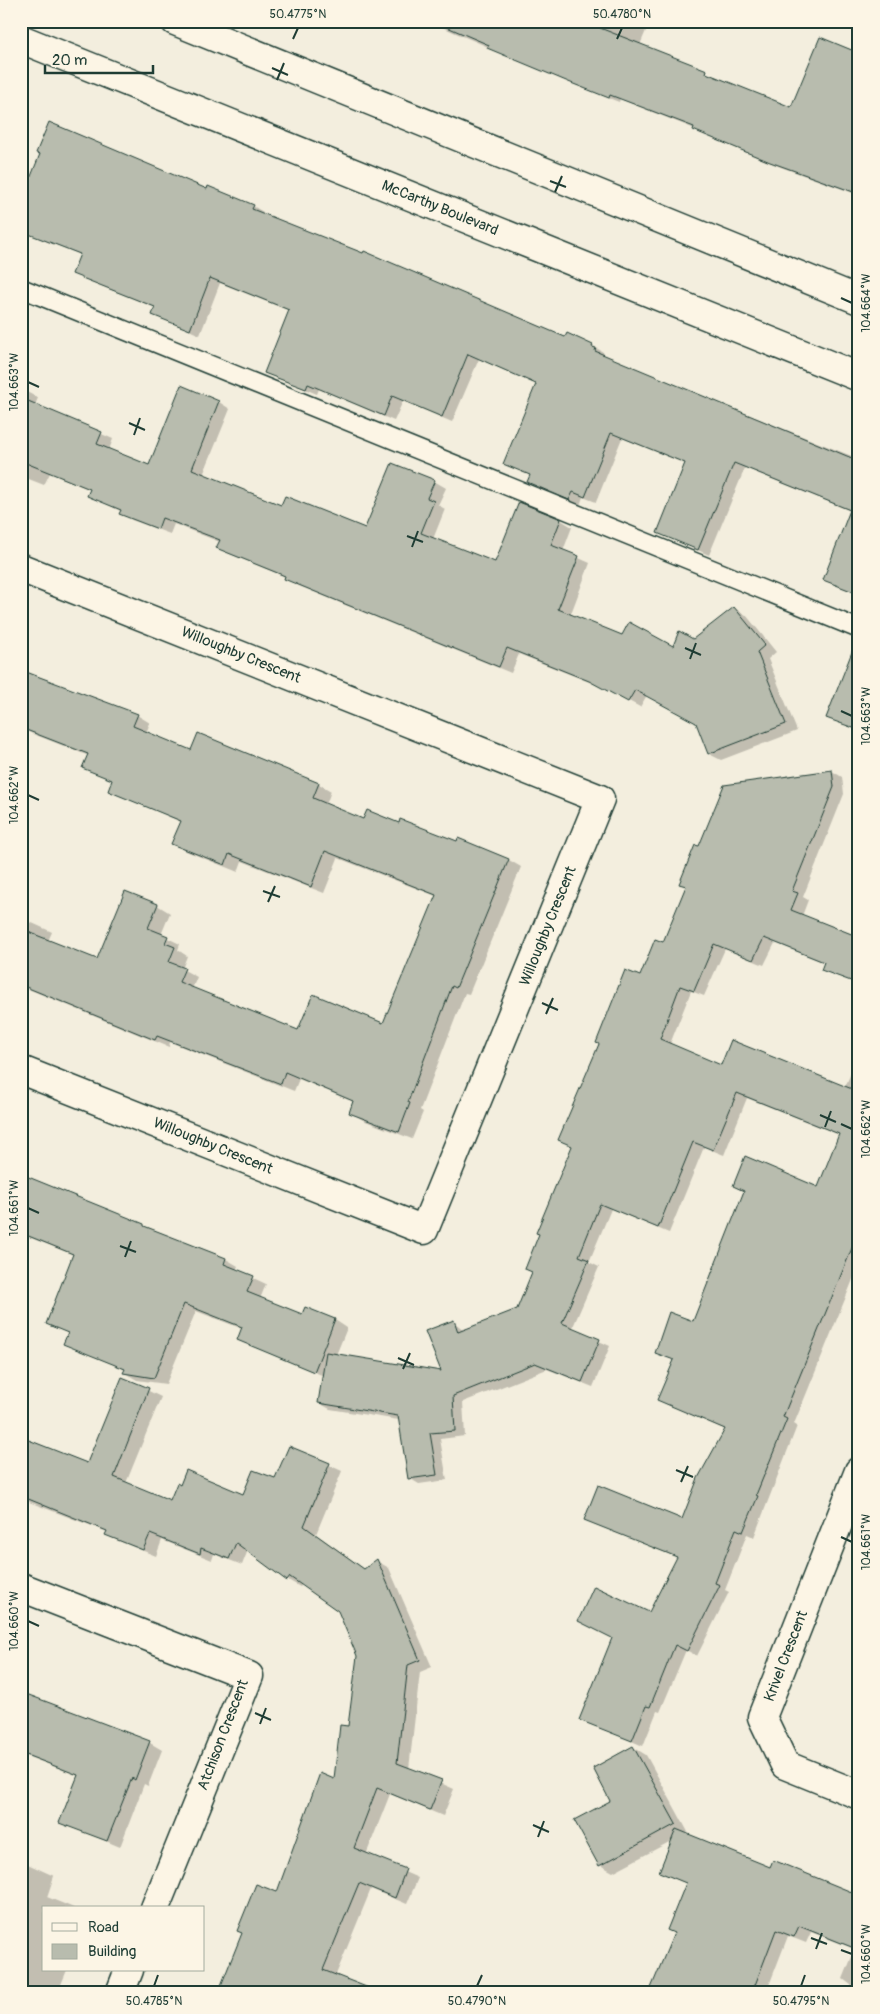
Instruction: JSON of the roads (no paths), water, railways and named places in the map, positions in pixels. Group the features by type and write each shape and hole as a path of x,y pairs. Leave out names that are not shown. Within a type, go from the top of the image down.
{"street":[{"path":"176,21 859,300"},
{"name":"McCarthy Boulevard","path":"21,39 859,377"},
{"name":"Willoughby Crescent","path":"21,568 600,799 424,1230 21,1070"},
{"name":"Krivel Crescent","path":"859,1471 762,1717 785,1765 859,1794"},
{"name":"Atchison Crescent","path":"21,1587 249,1676 156,1906"},
{"path":"120,1993 128,1972"}],"lane":[{"path":"21,288 859,629"}]}
